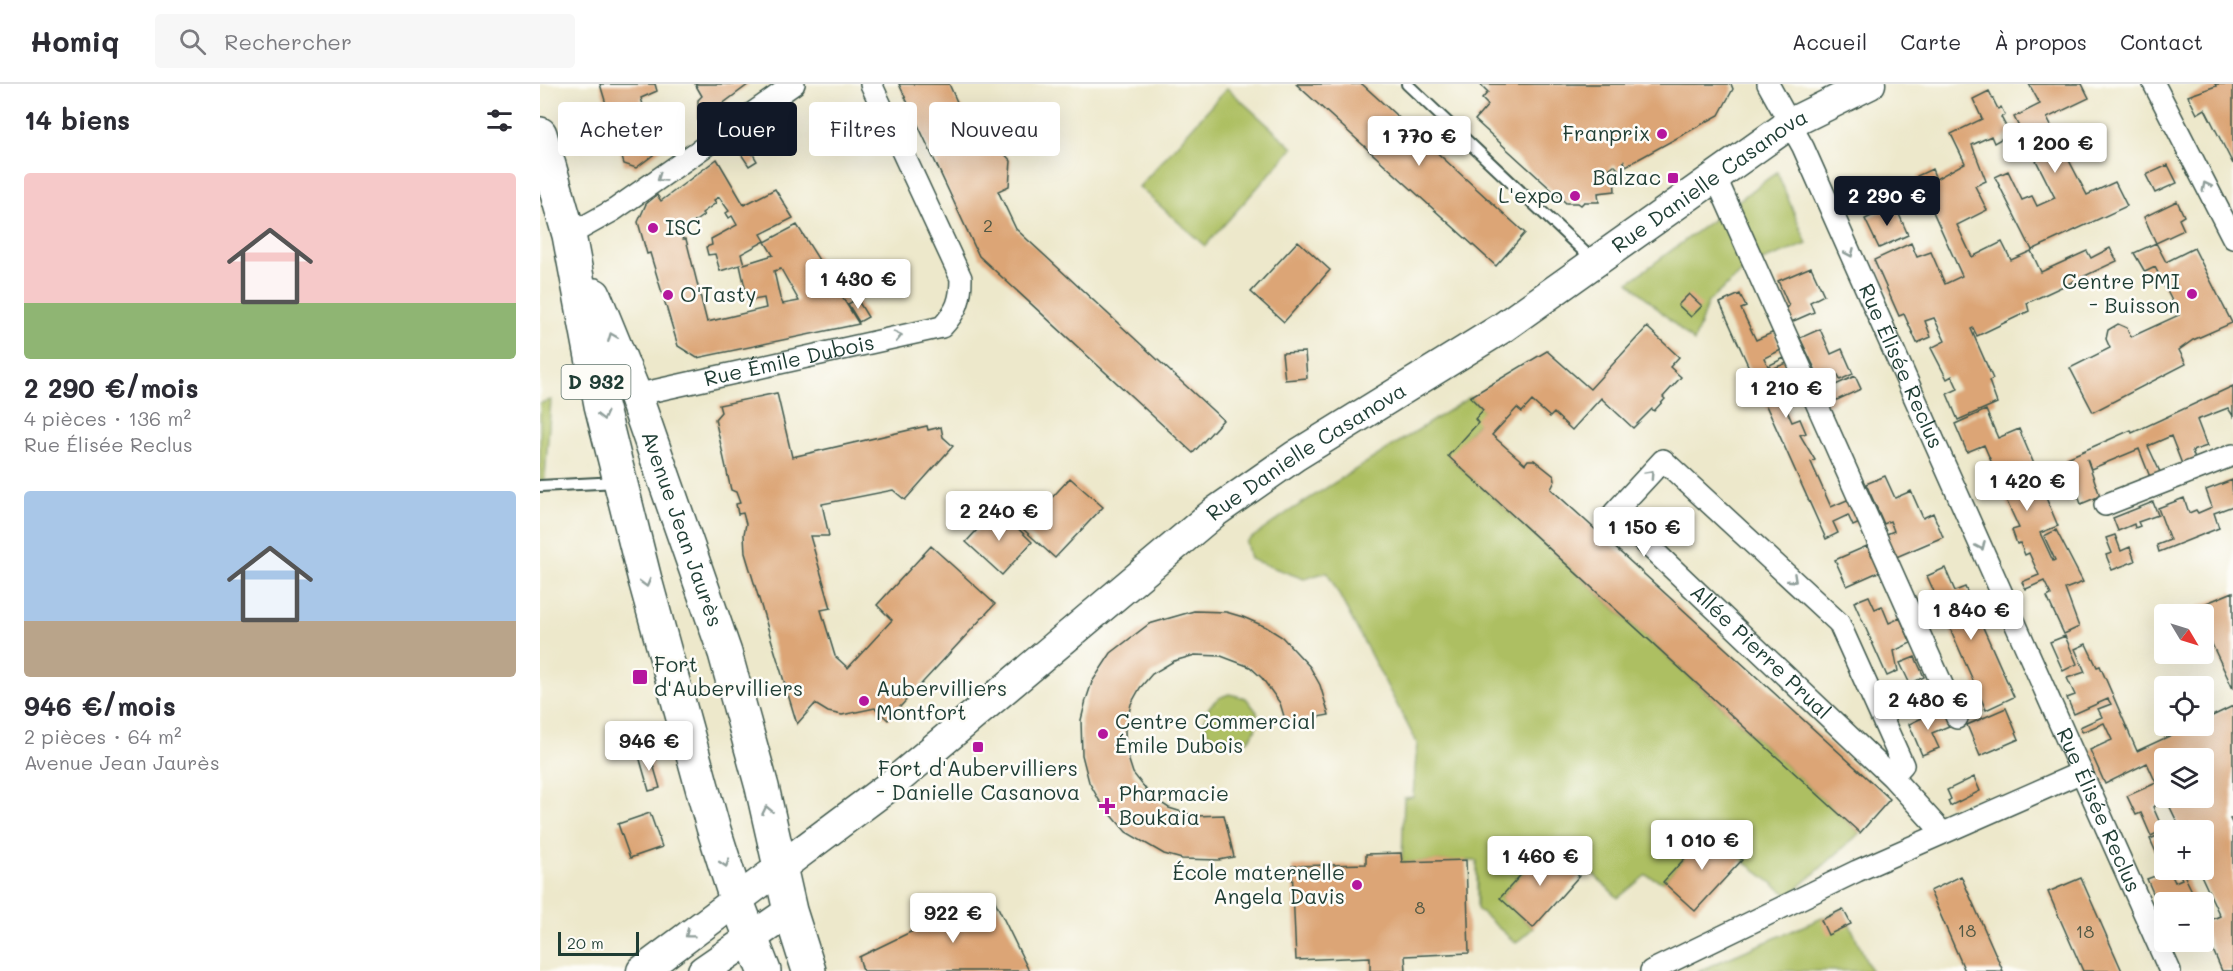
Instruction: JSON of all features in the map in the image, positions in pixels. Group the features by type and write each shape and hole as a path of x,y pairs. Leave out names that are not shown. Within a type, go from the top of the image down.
{"main road":[{"name":"Rue Danielle Casanova","path":"642,971 892,784 1215,512 1294,456 1502,328 1791,123 1870,84"},
{"name":"Avenue Jean Jaurès","path":"540,134 570,235 635,395 725,653 762,787 790,911 809,971"},
{"name":"Avenue Jean Jaurès","path":"570,235 601,405 619,482 698,773 736,899 764,971"},
{"path":"703,971 790,911"}],"street":[{"path":"570,235 614,210 794,84"},
{"name":"Rue Émile Dubois","path":"635,395 942,327 955,313 961,297 961,278 871,84"},
{"name":"Rue Élisée Reclus","path":"1768,84 1791,123 2170,971"},
{"path":"2154,84 2233,238"},
{"path":"1715,176 1957,718"},
{"path":"2105,506 2233,454"},
{"name":"Allée Pierre Prual","path":"1892,777 1903,765 1839,623 1663,460 1614,513 1892,777 1942,832"},
{"path":"1651,971 1942,832 2082,771"}],"lane":[{"path":"1407,84 1596,262"},
{"path":"540,486 619,482"}],"green space":[{"path":"1227,88 1293,148 1205,246 1139,187"},
{"path":"1777,172 1807,244 1749,266 1708,302 1694,342 1629,282"},
{"path":"1470,397 1483,410 1478,423 1449,457 1860,833 1789,896 1742,860 1710,831 1663,882 1646,875 1618,898 1588,869 1579,876 1547,847 1500,898 1533,928 1516,943 1477,909 1477,861 1402,862 1404,798 1413,797 1417,743 1327,572 1304,579 1250,559 1246,542 1288,512"},
{"path":"551,400 545,477 540,491 540,403"},
{"path":"1229,694 1246,698 1257,712 1256,728 1249,739 1240,744 1229,745 1218,742 1210,735 1205,724 1207,711 1211,705 1219,698"},
{"path":"1843,909 1871,971 1698,971"}],"building":[{"path":"600,84 655,84 657,91 641,98 642,102 605,102"},
{"path":"695,84 749,84 725,102 698,102 702,96"},
{"path":"899,84 949,84 957,102 929,102 929,148 917,123 917,102 907,102"},
{"path":"1296,84 1362,84 1525,233 1496,266"},
{"path":"1480,84 1731,84 1733,89 1719,115 1626,166 1624,161 1621,172 1614,165 1609,169 1614,178 1615,191 1598,193 1599,202 1584,202 1581,205 1566,203 1475,120 1488,105 1482,99 1488,92"},
{"path":"2029,84 2082,84 2089,98 2047,118 2087,195 2115,182 2127,206 2032,250 1995,177 2008,171 2022,200 2032,196 2037,206 2055,198 2014,117 2040,104"},
{"path":"2215,84 2233,84 2233,164 2205,109 2197,114 2188,96 2216,86"},
{"path":"1989,91 1998,109 2001,107 2005,115 2001,117 2010,134 1994,143 1991,136 1972,145 1986,181 1975,186 1987,210 1957,225 1972,257 2002,242 2011,260 2031,251 2041,272 2087,251 2091,258 2110,248 2117,261 2027,303 2029,311 1977,336 1973,328 1971,329 1993,379 1989,381 1997,403 1958,420 1947,394 1958,389 1952,376 1947,379 1931,348 1945,341 1934,318 1925,321 1931,337 1917,343 1904,314 1899,316 1874,260 1911,243 1917,257 1931,252 1945,284 1962,276 1917,176 1932,169 1936,179 1965,163 1951,134 1982,119 1973,99"},
{"path":"622,156 652,156 636,168 624,164"},
{"path":"742,156 754,156 757,161 749,166"},
{"path":"932,156 1006,156 1011,161 1009,186 998,191 1016,229 1223,420 1193,453 979,256"},
{"path":"717,159 744,205 775,189 793,218 761,234 765,241 741,254 744,264 773,255 765,242 797,225 859,324 697,358 678,346 650,253 647,254 638,222 646,204 657,195 661,201","holes":["719,197 729,211 726,213 729,218 732,216 737,225 711,239 712,245 706,247 708,255 715,254 720,271 740,265 748,301 764,298 766,308 707,322 686,239 683,239 679,233 704,215 702,213 716,203 714,200","781,269 799,301 783,304 774,271"]},
{"path":"2168,165 2177,183 2155,193 2146,175"},
{"path":"1885,187 1890,197 1871,205 1866,196"},
{"path":"2177,201 2184,216 2179,219 2184,230 2156,243 2144,217"},
{"path":"1895,205 1908,235 1879,248 1865,219"},
{"path":"1298,241 1330,270 1284,322 1251,292"},
{"path":"2156,243 2166,262 2194,248 2232,323 2193,340 2179,350 2186,364 2093,412 2070,368 2110,348 2106,339 2108,330 2118,324 2127,328 2131,337 2179,315 2155,267 2145,272 2134,253"},
{"path":"1811,267 1824,295 1810,302 1814,312 1789,323 1783,309 1789,306 1778,281"},
{"path":"1689,294 1702,306 1691,317 1678,305"},
{"path":"1740,294 1746,307 1741,309 1756,340 1774,332 1781,350 1764,358 1768,366 1784,358 1787,363 1769,370 1792,422 1800,419 1806,433 1800,435 1815,460 1811,462 1831,507 1854,497 1864,521 1853,526 1848,515 1833,522 1838,533 1826,539 1720,303"},
{"path":"857,299 868,317 859,322 848,304"},
{"path":"1647,327 1679,357 1670,367 1681,377 1654,411 1652,409 1633,428 1601,398 1572,430 1554,413 1550,417 1532,401 1522,412 1517,408 1492,435 1525,464 1528,460 1534,460 1554,476 1555,481 1551,489 1890,799 1860,833 1448,456 1478,423 1475,419 1483,410 1470,397 1547,351 1590,389"},
{"path":"1820,329 1831,354 1842,349 1853,374 1840,380 1838,375 1834,377 1832,374 1820,379 1800,338"},
{"path":"1305,352 1307,378 1285,380 1282,353"},
{"path":"1855,376 1861,389 1826,405 1820,392"},
{"path":"2233,386 2233,416 2228,408 2197,420 2207,446 2192,451 2195,459 2182,464 2171,436 2148,446 2160,472 2150,477 2139,449 2091,469 2087,459 2100,496 2081,504 2065,459 2131,430 2132,433"},
{"path":"777,393 792,457 927,426 928,430 941,427 943,437 953,446 905,500 893,490 822,504 829,536 810,536 831,608 821,610 835,656 848,668 892,620 877,605 931,546 995,604 888,720 875,708 842,715 828,712 815,704 797,724 745,553 746,524 743,513 738,514 736,504 740,503 736,492 731,490 715,419 721,412 719,405"},
{"path":"1986,410 1998,438 2019,429 2037,471 2017,480 2021,488 2038,479 2058,526 2040,533 2053,561 2055,560 2044,536 2056,530 2083,582 2065,589 2079,627 2064,634 2047,597 2051,595 2044,581 2026,589 2022,582 2039,575 2029,553 2025,555 2020,543 2017,544 2012,530 2019,528 2001,489 1994,492 1988,477 1996,473 1984,445 1967,452 1955,424"},
{"path":"1885,476 1895,498 1911,491 1923,518 1933,513 1943,537 1894,558 1884,535 1894,531 1890,521 1884,524 1866,484"},
{"path":"1070,478 1103,507 1055,558 1023,529"},
{"path":"2232,480 2233,506 2214,513 2219,528 2159,552 2157,545 2170,540 2158,508 2184,498 2189,513 2196,510 2198,513 2212,507 2206,490"},
{"path":"2153,502 2158,515 2138,522 2140,526 2135,528 2134,524 2118,531 2113,518"},
{"path":"997,508 1032,542 1002,575 966,542"},
{"path":"2115,535 2121,551 2130,547 2135,561 2112,570 2106,555 2112,553 2106,538"},
{"path":"1867,546 1872,556 1878,553 1885,569 1847,586 1835,560"},
{"path":"1945,568 1955,591 1965,587 2014,697 1986,710 1927,576"},
{"path":"2233,592 2233,689 2214,648 2214,604 2204,604"},
{"path":"1869,596 1875,609 1882,606 1889,623 1900,618 1911,643 1894,651 1898,671 1887,676 1854,602"},
{"name":"Centre Commercial Émile Dubois","path":"1194,611 1226,612 1243,617 1282,637 1310,667 1320,685 1329,715 1286,723 1280,703 1262,678 1250,667 1221,656 1195,655 1174,661 1152,674 1140,688 1131,704 1125,730 1126,751 1133,773 1152,797 1169,808 1195,816 1224,815 1234,857 1219,860 1182,859 1164,854 1126,832 1099,800 1089,782 1082,755 1081,720 1086,700 1092,682 1111,653 1149,624"},
{"path":"2065,636 2077,664 2063,671 2050,642"},
{"path":"2086,644 2097,667 2100,666 2137,751 2169,736 2214,736 2214,715 2233,706 2233,818 2230,819 2233,825 2233,971 2222,971 2214,952 2214,919 2220,916 2214,903 2214,892 2209,892 2203,880 2214,880 2214,820 2176,820 2170,808 2214,808 2214,748 2154,748 2154,779 2147,763 2105,784 2090,750 2112,740 2104,723 2082,732 2080,727 2102,717 2098,709 2111,704 2108,699 2074,714 2067,698 2075,695 2067,678 2085,672 2075,649"},
{"path":"1915,657 1924,677 1910,684 1900,663"},
{"path":"1973,690 1982,711 1971,716 1962,696"},
{"path":"1901,696 1903,700 1909,697 1914,709 1904,714 1897,698"},
{"path":"2006,708 2019,739 1980,756 1967,725"},
{"path":"1941,709 1949,726 1932,733 1939,748 1922,755 1909,724"},
{"path":"650,754 660,788 649,791 639,756"},
{"path":"1974,777 1980,791 1950,806 1948,801 1951,799 1947,790"},
{"path":"2154,784 2153,807 2159,820 2154,820 2154,834 2151,836 2141,813 2136,815 2127,796"},
{"path":"650,813 662,847 630,858 618,824"},
{"path":"1710,831 1742,860 1695,911 1663,882"},
{"path":"1547,846 1579,876 1533,928 1500,898"},
{"path":"1401,853 1402,862 1466,860 1469,953 1405,956 1406,971 1370,971 1370,957 1296,960 1292,866 1366,864 1366,854"},
{"path":"1961,876 2003,971 1965,971 1930,891"},
{"path":"2154,876 2154,880 2174,880 2175,882 2186,880 2192,892 2154,892 2154,895 2147,879"},
{"path":"2081,878 2122,971 2083,971 2048,892"},
{"path":"991,893 1029,971 863,971 859,957"},
{"path":"1843,909 1851,924 1828,935 1821,920"}],"place":[{"name":"Franprix","path":"1662,134"},
{"name":"Balzac","path":"1673,178"},
{"name":"L'expo","path":"1575,196"},
{"name":"ISC","path":"653,228"},
{"name":"Centre PMI - Buisson","path":"2192,294"},
{"name":"O'Tasty","path":"668,295"},
{"name":"Fort d'Aubervilliers","path":"640,677"},
{"name":"Aubervilliers Montfort","path":"864,701"},
{"name":"Centre Commercial Émile Dubois","path":"1103,734"},
{"name":"Fort d'Aubervilliers - Danielle Casanova","path":"978,747"},
{"name":"Pharmacie Boukaia","path":"1107,806"},
{"name":"École maternelle Angela Davis","path":"1357,885"}]}
